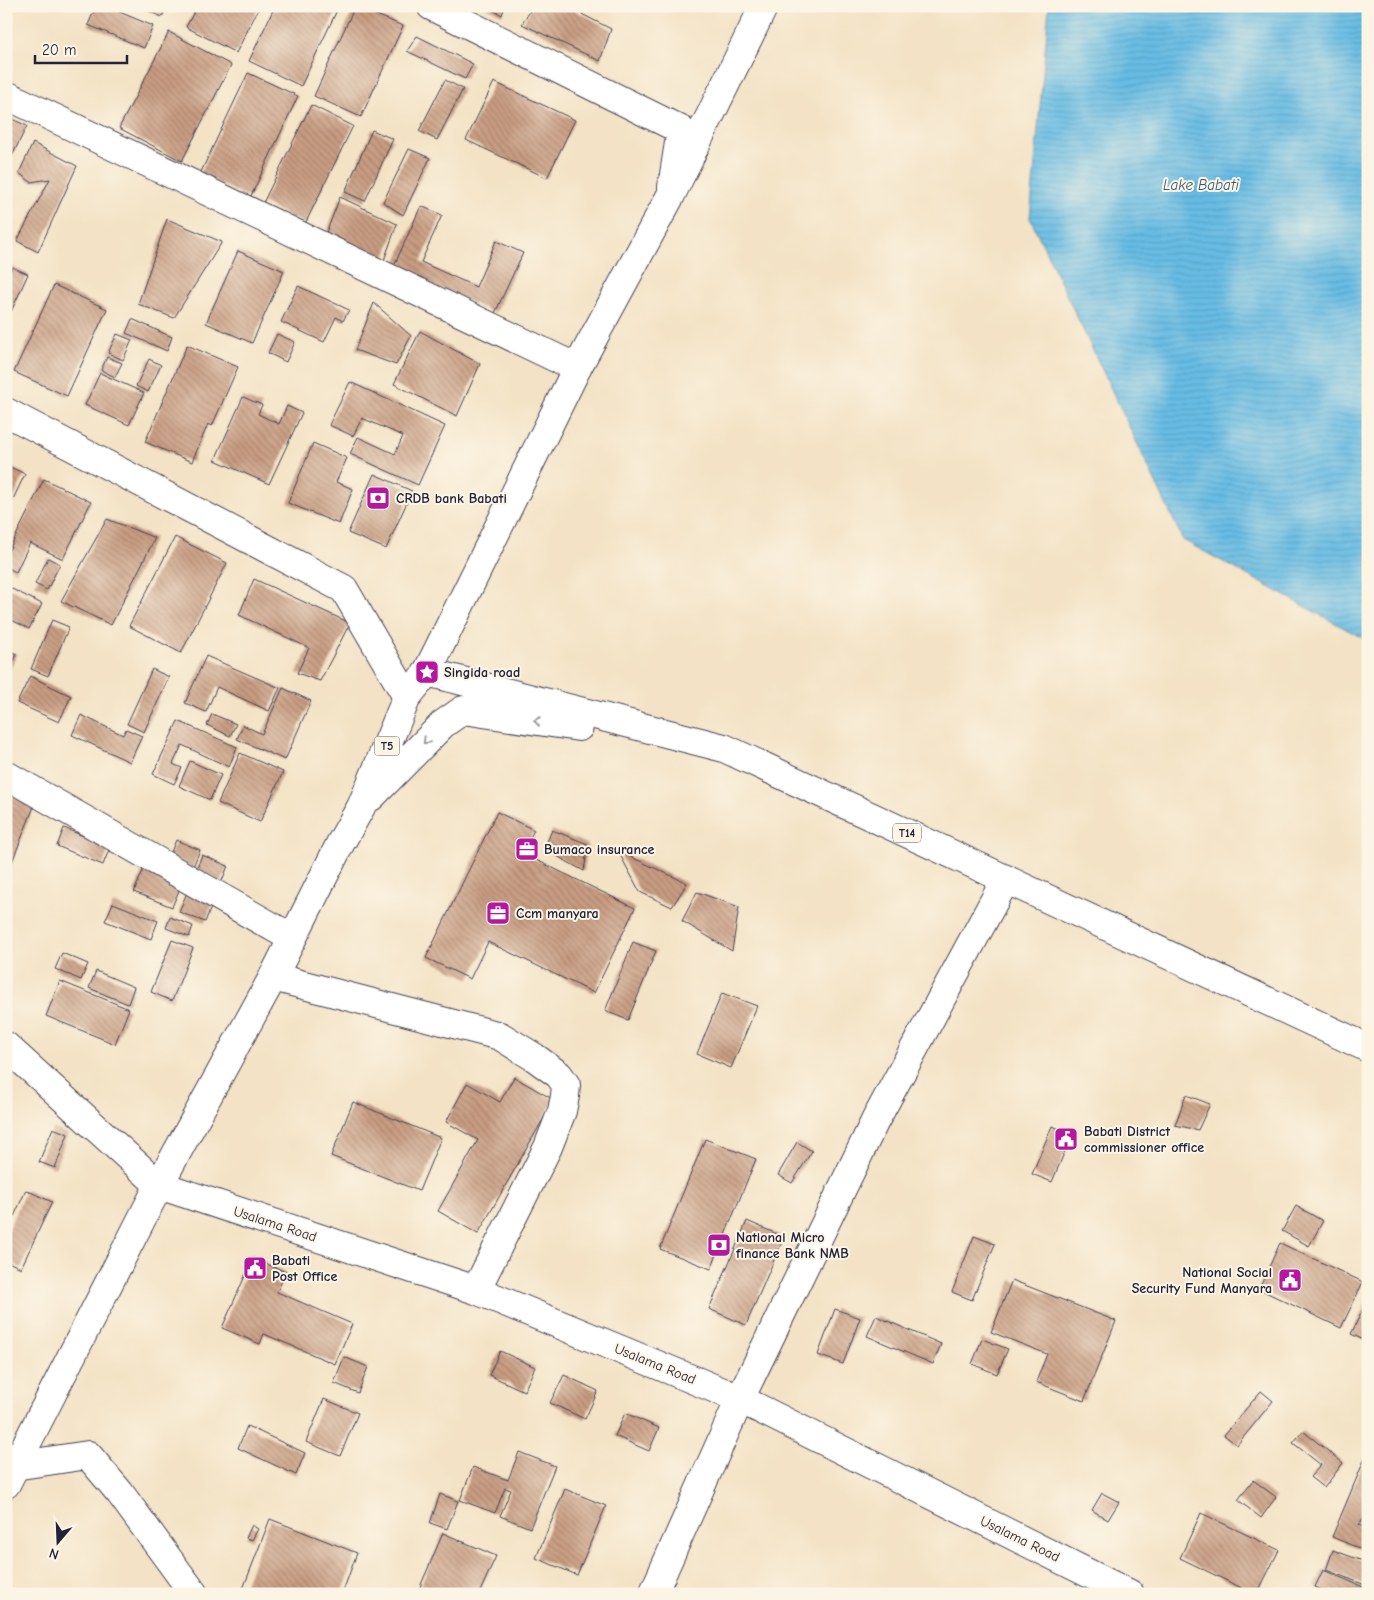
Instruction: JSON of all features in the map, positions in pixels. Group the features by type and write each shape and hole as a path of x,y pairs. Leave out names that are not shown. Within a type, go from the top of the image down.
{"main road":[{"path":"431,6 681,130 671,195"},
{"name":"T5","path":"9,1468 159,1185 273,977 361,807 407,697 427,672 578,368 671,195 764,6"},
{"path":"6,95 578,368"},
{"path":"6,412 344,589 407,697"},
{"name":"T14","path":"427,672 724,748 1368,1048"},
{"name":"T14","path":"361,807 443,724 463,710 724,748"},
{"path":"6,775 292,938"},
{"path":"653,1594 740,1399 875,1122 1006,879"},
{"path":"273,977 500,1036 559,1075 566,1085 562,1111 548,1147 476,1290"},
{"path":"6,1046 159,1185"},
{"name":"Usalama Road","path":"159,1185 476,1290 740,1399 1130,1594"},
{"path":"9,1468 88,1455 120,1493 194,1594"}],"water":[{"name":"Lake Babati","path":"1049,6 1368,6 1368,641 1183,540 1030,218"}],"building":[{"path":"96,6 105,6 153,26 144,48 88,25"},
{"path":"138,6 167,6 162,17"},
{"path":"197,6 260,6 236,53 186,27"},
{"path":"275,6 339,6 301,86 249,61"},
{"path":"355,6 403,26 361,117 314,96"},
{"path":"485,6 505,6 502,15"},
{"path":"533,6 566,6 611,29 600,61 522,24"},
{"path":"169,32 231,65 182,161 119,128"},
{"path":"417,36 473,64 465,79 407,51"},
{"path":"248,73 298,96 250,198 200,174"},
{"path":"445,80 463,89 437,140 419,131"},
{"path":"494,82 575,120 547,178 466,140"},
{"path":"311,105 353,126 305,224 263,203"},
{"path":"6,116 27,126 6,168"},
{"path":"372,130 393,139 365,201 345,192"},
{"path":"33,143 77,166 38,252 17,241 50,179 31,182 19,173"},
{"path":"409,149 430,158 403,215 383,202"},
{"path":"340,197 397,224 383,263 326,233"},
{"path":"421,206 442,215 421,262 476,287 496,241 523,253 495,313 393,268"},
{"path":"167,219 222,242 174,318 138,304"},
{"path":"238,251 284,271 252,343 206,323"},
{"path":"12,267 28,274 6,323 6,280"},
{"path":"54,285 107,309 67,396 14,372"},
{"path":"298,286 349,310 343,321 336,317 324,342 281,322"},
{"path":"374,303 411,336 396,365 355,350"},
{"path":"132,319 172,337 167,351 126,333"},
{"path":"420,331 480,364 457,416 394,384"},
{"path":"117,334 132,340 123,360 108,353"},
{"path":"277,334 295,342 286,362 268,353"},
{"path":"187,345 238,367 212,426 208,424 192,462 145,442"},
{"path":"107,357 122,363 115,377 101,370"},
{"path":"149,359 161,365 148,392 136,386"},
{"path":"100,373 144,393 129,425 85,405"},
{"path":"350,382 445,426 418,485 350,454 358,437 395,454 403,436 362,418 353,436 329,425"},
{"path":"243,397 262,405 258,414 279,424 287,406 302,413 269,484 215,460"},
{"path":"313,443 347,458 336,482 353,489 339,524 288,503"},
{"path":"6,465 25,474 6,514"},
{"path":"374,474 412,491 386,549 348,533"},
{"path":"44,479 91,502 63,559 30,543 16,572 6,567 6,556"},
{"path":"107,519 155,538 111,625 61,601"},
{"path":"175,537 227,563 181,653 129,626"},
{"path":"48,558 60,564 47,590 35,584"},
{"path":"254,579 350,623 320,681 297,673 309,648 239,615"},
{"path":"6,586 42,604 29,629 6,617"},
{"path":"52,620 69,627 48,676 31,669"},
{"path":"6,650 17,654 6,679"},
{"path":"206,656 280,688 269,711 217,687 206,712 185,703"},
{"path":"152,669 169,677 144,732 127,724"},
{"path":"30,676 71,696 59,722 17,703"},
{"path":"283,688 311,701 285,760 237,739 243,725 262,734"},
{"path":"212,714 236,724 230,736 207,725"},
{"path":"81,715 123,735 126,729 142,736 130,762 72,735"},
{"path":"178,721 237,747 229,767 182,745 173,764 182,768 174,784 153,774"},
{"path":"240,753 283,772 260,822 218,803"},
{"path":"190,761 221,775 210,800 179,786"},
{"path":"6,787 37,799 8,872 6,871"},
{"path":"497,812 534,830 522,853 635,908 594,993 488,942 470,979 426,958"},
{"path":"64,828 110,847 103,865 57,846"},
{"path":"552,830 588,844 584,871 544,849"},
{"path":"176,840 200,850 190,874 166,864"},
{"path":"618,851 687,883 672,907 640,892"},
{"path":"202,855 228,866 205,922 179,912"},
{"path":"144,868 182,883 172,907 134,892"},
{"path":"697,892 739,907 732,951 682,921"},
{"path":"113,903 158,921 151,939 105,921"},
{"path":"170,917 193,926 189,937 166,928"},
{"path":"172,940 193,948 172,1001 151,992"},
{"path":"633,942 656,951 628,1020 605,1011"},
{"path":"62,953 88,964 81,980 55,969"},
{"path":"96,971 134,987 128,1004 89,988"},
{"path":"60,981 129,1009 115,1044 46,1016"},
{"path":"722,993 757,1006 731,1068 697,1054"},
{"path":"514,1077 554,1100 478,1234 438,1211 478,1140 446,1122 467,1083 500,1102"},
{"path":"1186,1095 1210,1104 1198,1130 1175,1125"},
{"path":"353,1102 441,1138 419,1191 331,1156"},
{"path":"1052,1126 1072,1134 1052,1182 1032,1174"},
{"path":"53,1128 68,1134 55,1168 39,1162"},
{"path":"705,1139 756,1159 711,1269 660,1249"},
{"path":"797,1142 812,1151 792,1183 778,1175"},
{"path":"26,1190 52,1202 21,1268 6,1261 6,1234"},
{"path":"1296,1206 1323,1221 1309,1246 1282,1231"},
{"path":"747,1221 784,1237 746,1325 709,1309"},
{"path":"974,1236 995,1244 972,1300 952,1292"},
{"path":"1280,1243 1363,1282 1341,1328 1259,1289"},
{"name":"Babati Post Office","path":"253,1258 286,1272 277,1292 352,1324 335,1364 264,1334 260,1344 222,1328"},
{"path":"1012,1280 1116,1321 1084,1401 1036,1382 1047,1354 991,1332"},
{"path":"1368,1299 1368,1342 1351,1334"},
{"path":"835,1309 860,1318 843,1364 818,1355"},
{"path":"876,1316 941,1344 933,1364 867,1336"},
{"path":"982,1339 1008,1349 997,1374 972,1364"},
{"path":"500,1351 535,1367 524,1391 489,1375"},
{"path":"344,1357 368,1367 358,1393 334,1383"},
{"path":"564,1375 598,1391 585,1419 550,1403"},
{"path":"1261,1391 1273,1401 1237,1445 1224,1435"},
{"path":"324,1399 358,1413 340,1456 306,1442"},
{"path":"625,1413 659,1428 649,1451 615,1436"},
{"path":"247,1426 305,1453 296,1475 238,1448"},
{"path":"1303,1431 1343,1463 1324,1488 1310,1477 1321,1465 1293,1443"},
{"path":"519,1452 555,1466 530,1528 500,1516 511,1490 505,1488 495,1513 460,1500 473,1467 508,1480"},
{"path":"1365,1458 1368,1460 1368,1520 1363,1518 1359,1525 1368,1529 1368,1552 1332,1537"},
{"path":"1253,1480 1276,1497 1261,1518 1238,1500"},
{"path":"565,1489 606,1506 577,1575 536,1558"},
{"path":"1102,1493 1119,1502 1108,1520 1092,1510"},
{"path":"440,1494 458,1501 447,1529 430,1523"},
{"path":"1201,1513 1279,1550 1257,1594 1180,1558"},
{"path":"270,1519 357,1553 342,1594 241,1594"},
{"path":"252,1525 258,1529 252,1540 246,1538"},
{"path":"443,1533 496,1556 479,1594 417,1594"},
{"path":"1333,1550 1368,1563 1368,1586 1326,1570"},
{"path":"1323,1570 1368,1589 1368,1594 1332,1594 1315,1587"}],"place":[{"name":"CRDB bank Babati","path":"378,498"},
{"name":"Singida road","path":"427,672"},
{"name":"Bumaco insurance","path":"527,849"},
{"name":"Ccm manyara","path":"498,913"},
{"name":"Babati District commissioner office","path":"1066,1139"},
{"name":"National Micro finance Bank NMB","path":"719,1245"},
{"name":"Babati Post Office","path":"255,1268"},
{"name":"National Social Security Fund Manyara","path":"1290,1280"}]}
